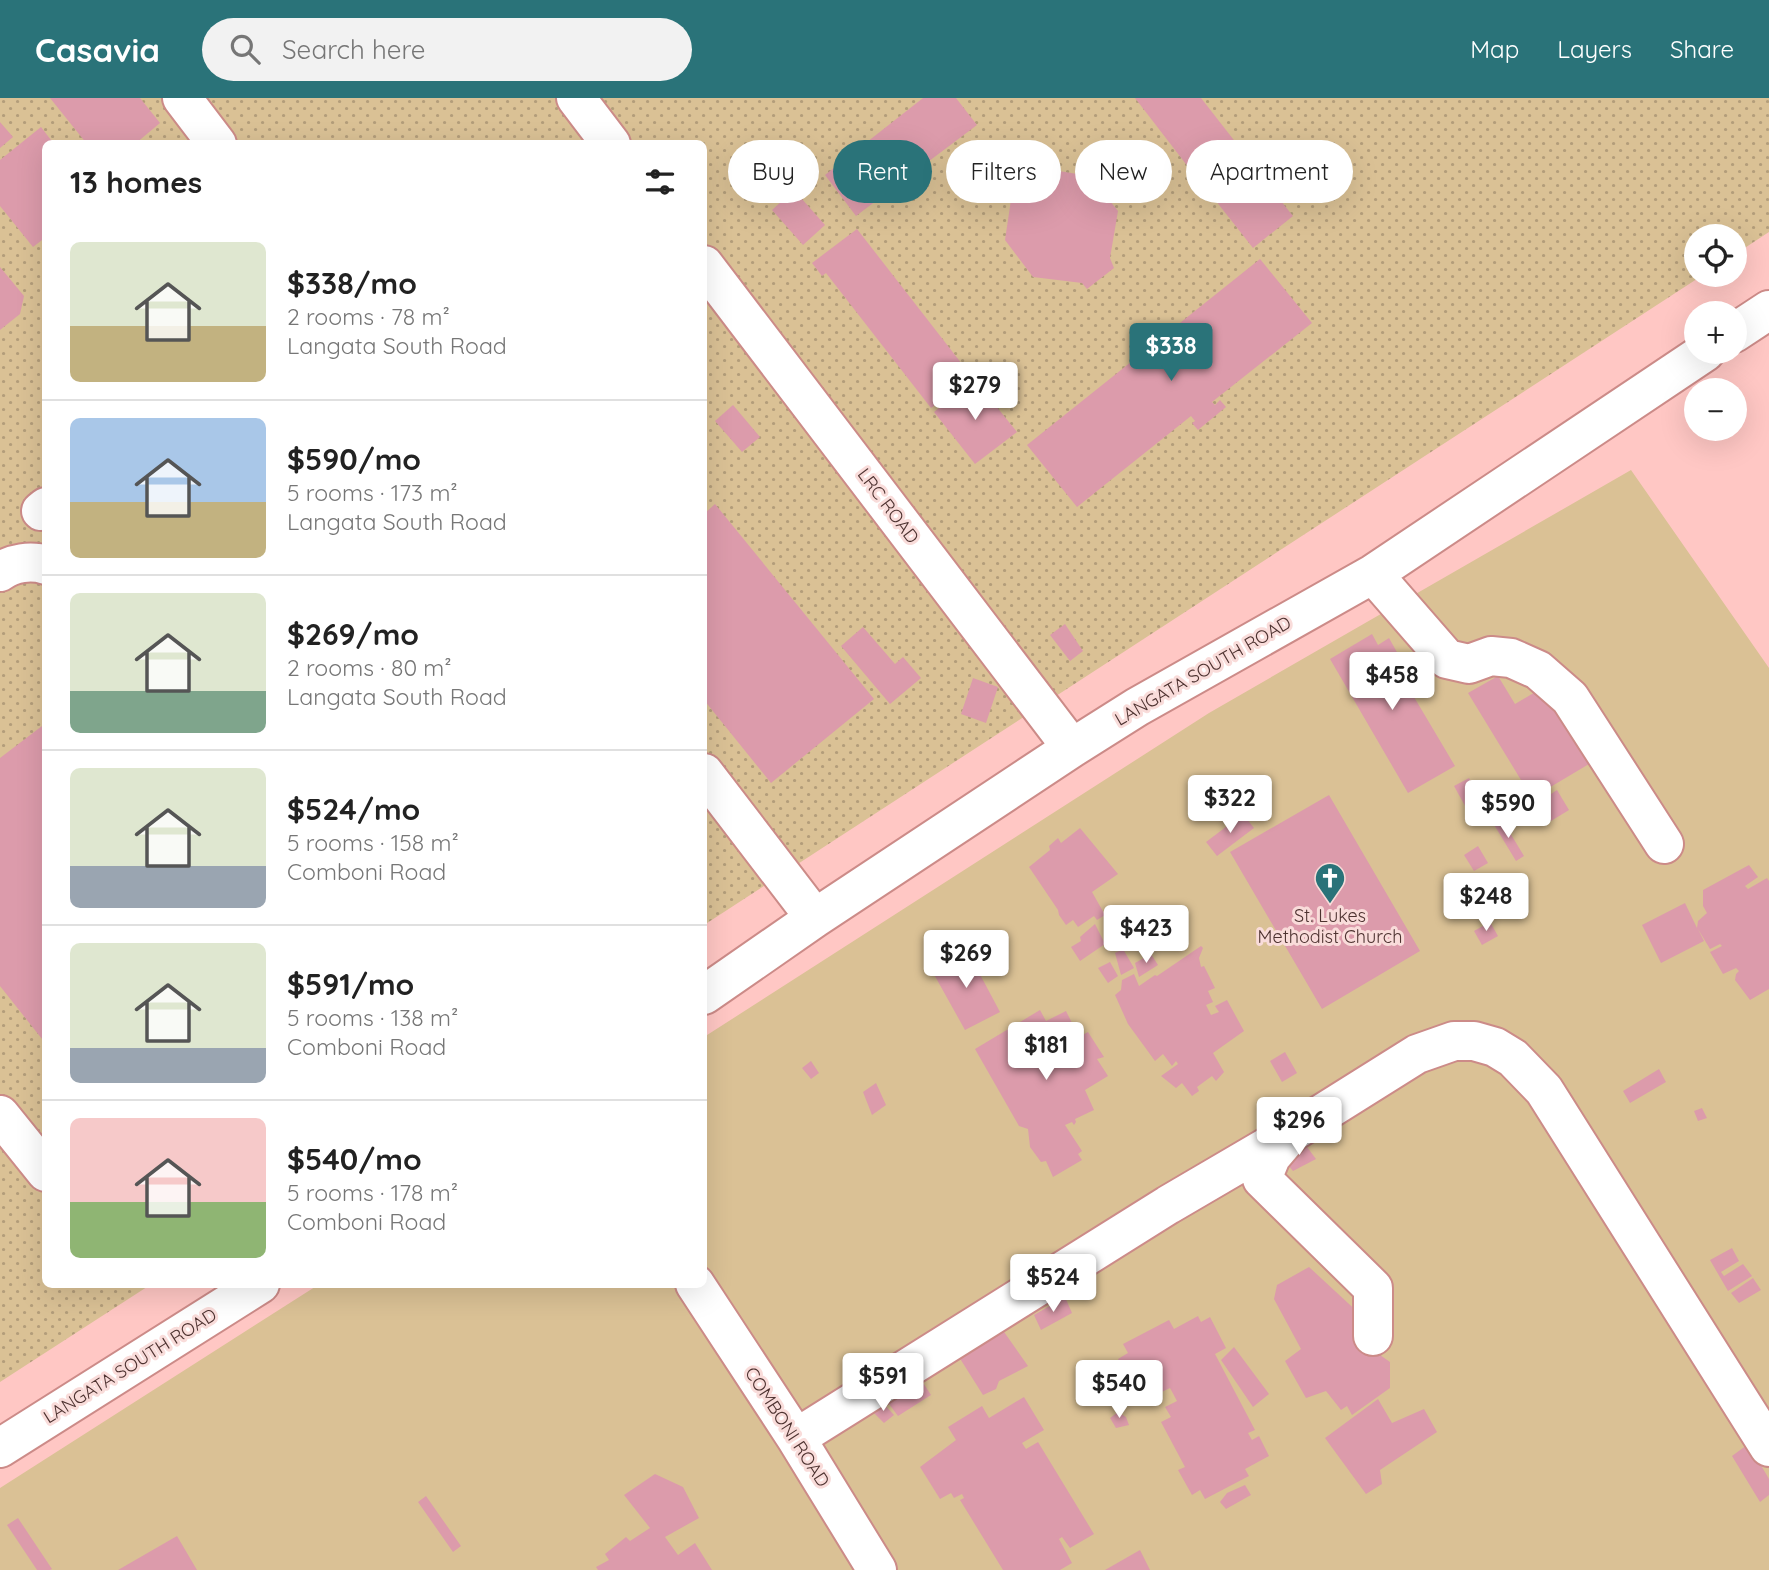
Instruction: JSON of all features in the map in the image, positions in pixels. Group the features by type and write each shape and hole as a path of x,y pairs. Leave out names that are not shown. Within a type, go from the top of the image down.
{"street":[{"path":"182,98 214,140"},
{"path":"576,98 608,140"},
{"name":"LRC ROAD","path":"707,269 1072,748"},
{"path":"1747,324 1769,310"},
{"name":"LANGATA SOUTH ROAD","path":"707,993 1072,748 1137,707 1373,574 1687,364"},
{"path":"0,572 7,567 31,562 42,564"},
{"path":"1373,574 1447,659 1469,664 1491,656 1511,658 1538,670 1570,698 1664,844"},
{"path":"707,777 815,918"},
{"path":"796,1438 1168,1205 1418,1054 1454,1041 1474,1041 1495,1047 1513,1058 1544,1090 1769,1447"},
{"path":"0,1115 42,1167"},
{"path":"1291,1133 1271,1157 1262,1179 1373,1288 1373,1336"},
{"name":"LANGATA SOUTH ROAD","path":"0,1448 254,1288"},
{"name":"COMBONI ROAD","path":"698,1288 796,1438 877,1570"}],"shaded area":[{"path":"0,98 1769,98 1769,232 1747,246 1747,224 1684,224 1685,287 707,923 707,140 42,140 42,1288 145,1288 0,1382"},
{"path":"1631,470 1769,668 1769,1570 0,1570 0,1488 313,1288 707,1288 707,1035 1209,713"}],"building":[{"path":"50,98 140,98 160,123 140,140 84,140"},
{"path":"923,98 956,98 977,125 957,140 946,140 946,148 932,159 932,140 870,140"},
{"path":"1135,98 1201,98 1234,140 1186,140 1186,164 1172,146 1172,140 1167,140"},
{"path":"0,122 13,137 0,148"},
{"path":"41,127 51,140 42,140 42,240 33,247 0,206 0,160"},
{"path":"833,169 833,186 825,175"},
{"path":"1061,171 1075,174 1075,203 1112,203 1118,211 1110,258 1114,268 1087,289 1082,283 1033,277 1005,240 1011,203 1061,203"},
{"path":"780,203 806,203 825,225 803,245 772,210"},
{"path":"846,203 873,203 856,216"},
{"path":"1218,203 1283,203 1293,216 1253,248"},
{"path":"857,229 969,373 964,376 967,381 931,408 826,273 822,276 812,263"},
{"path":"1260,259 1312,323 1212,402 1215,405 1220,400 1226,407 1198,430 1192,423 1195,421 1191,416 1077,507 1027,445"},
{"path":"0,267 24,296 20,314 0,330"},
{"path":"970,383 974,389 979,385 1017,432 975,464 934,412"},
{"path":"733,405 760,437 742,452 715,421"},
{"path":"715,504 874,699 771,783 707,704 707,511"},
{"path":"1065,624 1083,651 1070,661 1050,635"},
{"path":"863,627 895,664 903,657 921,678 890,704 841,646"},
{"path":"1372,634 1378,645 1389,638 1398,654 1388,660 1393,667 1395,665 1455,766 1408,793 1330,659"},
{"path":"1498,676 1515,704 1542,688 1589,764 1532,798 1468,693"},
{"path":"973,678 998,687 986,723 961,714"},
{"path":"42,726 42,1039 0,986 0,758"},
{"path":"1469,778 1484,805 1469,813 1454,786"},
{"path":"1557,790 1569,810 1551,821 1539,802"},
{"path":"1329,795 1420,951 1322,1009 1230,852"},
{"path":"1243,814 1254,828 1217,856 1206,842"},
{"path":"1501,818 1524,856 1516,861 1493,823"},
{"path":"1080,828 1118,874 1092,892 1105,915 1097,920 1094,916 1078,927 1073,920 1066,925 1029,867 1050,850 1049,846 1058,838 1061,843"},
{"path":"1478,846 1488,863 1474,871 1464,855"},
{"path":"1749,865 1758,877 1745,886 1748,889 1767,878 1769,881 1769,989 1750,1000 1735,980 1739,971 1736,968 1723,974 1710,952 1722,946 1720,944 1710,949 1698,929 1704,941 1661,963 1642,925 1685,903 1697,928 1698,921 1707,913 1703,906 1703,890"},
{"path":"1128,912 1139,930 1117,943 1108,930 1118,923 1116,919"},
{"path":"1490,922 1498,936 1482,945 1474,931"},
{"path":"1095,924 1105,944 1080,961 1071,947 1081,941 1080,937"},
{"path":"1201,946 1201,967 1204,966 1215,988 1208,991 1213,1002 1206,1005 1211,1015 1219,1012 1215,1006 1227,1000 1244,1031 1213,1053 1224,1072 1216,1081 1212,1076 1197,1087 1199,1091 1192,1096 1182,1083 1176,1088 1161,1076 1178,1064 1176,1061 1172,1066 1163,1054 1155,1061 1128,1024 1115,995 1121,990 1122,980 1134,974 1139,986"},
{"path":"1123,949 1134,968 1121,975 1115,953"},
{"path":"967,950 1000,1012 965,1030 931,969"},
{"path":"1151,954 1158,965 1139,977 1135,963"},
{"path":"1110,962 1118,976 1108,983 1098,968"},
{"path":"1040,1010 1046,1021 1066,1011 1079,1037 1088,1032 1104,1057 1097,1059 1108,1076 1085,1090 1094,1110 1075,1119 1074,1125 1072,1122 1065,1125 1082,1151 1078,1154 1082,1160 1053,1177 1046,1161 1041,1162 1030,1147 1028,1129 1019,1126 975,1049"},
{"path":"1285,1052 1297,1073 1282,1082 1270,1061"},
{"path":"811,1061 819,1073 811,1079 802,1068"},
{"path":"1659,1069 1666,1082 1630,1103 1623,1091"},
{"path":"876,1083 886,1105 872,1115 863,1092"},
{"path":"1702,1108 1707,1118 1698,1121 1694,1111"},
{"path":"1304,1143 1316,1159 1293,1171 1281,1157"},
{"path":"1732,1248 1739,1261 1721,1272 1724,1276 1743,1264 1752,1276 1728,1291 1710,1260"},
{"path":"1309,1267 1362,1316 1380,1355 1390,1362 1390,1388 1352,1415 1347,1406 1341,1410 1326,1391 1306,1398 1285,1361 1301,1349 1274,1299 1277,1285"},
{"path":"1753,1278 1761,1290 1739,1303 1731,1293"},
{"path":"1065,1297 1072,1313 1041,1330 1034,1315"},
{"path":"1198,1316 1201,1322 1210,1317 1226,1348 1215,1354 1255,1430 1248,1433 1252,1440 1259,1436 1269,1456 1245,1469 1249,1476 1205,1499 1200,1490 1192,1495 1178,1470 1185,1467 1161,1422 1171,1417 1165,1407 1177,1401 1170,1388 1141,1402 1118,1359 1128,1353 1123,1344 1169,1320 1174,1329"},
{"path":"1002,1329 1028,1366 999,1381 996,1389 983,1395 959,1357"},
{"path":"1234,1347 1269,1394 1253,1407 1221,1360"},
{"path":"920,1378 931,1395 898,1416 886,1400"},
{"path":"1024,1397 1044,1430 1022,1443 1026,1449 1038,1442 1094,1534 1070,1548 1062,1537 1059,1539 1072,1563 1060,1570 1003,1570 960,1500 964,1498 962,1494 954,1498 951,1493 940,1499 920,1467 956,1440 948,1427 982,1406 989,1418"},
{"path":"1378,1399 1392,1423 1424,1409 1437,1432 1380,1470 1382,1484 1366,1494 1325,1438"},
{"path":"882,1402 894,1415 884,1423 872,1411"},
{"path":"1118,1412 1126,1417 1129,1425 1116,1428 1110,1418"},
{"path":"1747,1445 1765,1463 1762,1467 1769,1479 1769,1495 1760,1502 1732,1456"},
{"path":"655,1474 683,1487 699,1518 665,1537 678,1555 695,1543 712,1570 598,1570 596,1567 609,1560 605,1554 626,1537 630,1541 650,1528 624,1495"},
{"path":"1245,1485 1251,1495 1226,1509 1220,1502 1227,1493"},
{"path":"426,1496 461,1546 453,1552 418,1502"},
{"path":"18,1518 52,1569 37,1570 7,1525"},
{"path":"177,1536 197,1570 118,1570"},
{"path":"1140,1550 1150,1570 1105,1570"}],"place":[{"name":"St. Lukes Methodist Church","path":"1330,905"}]}
